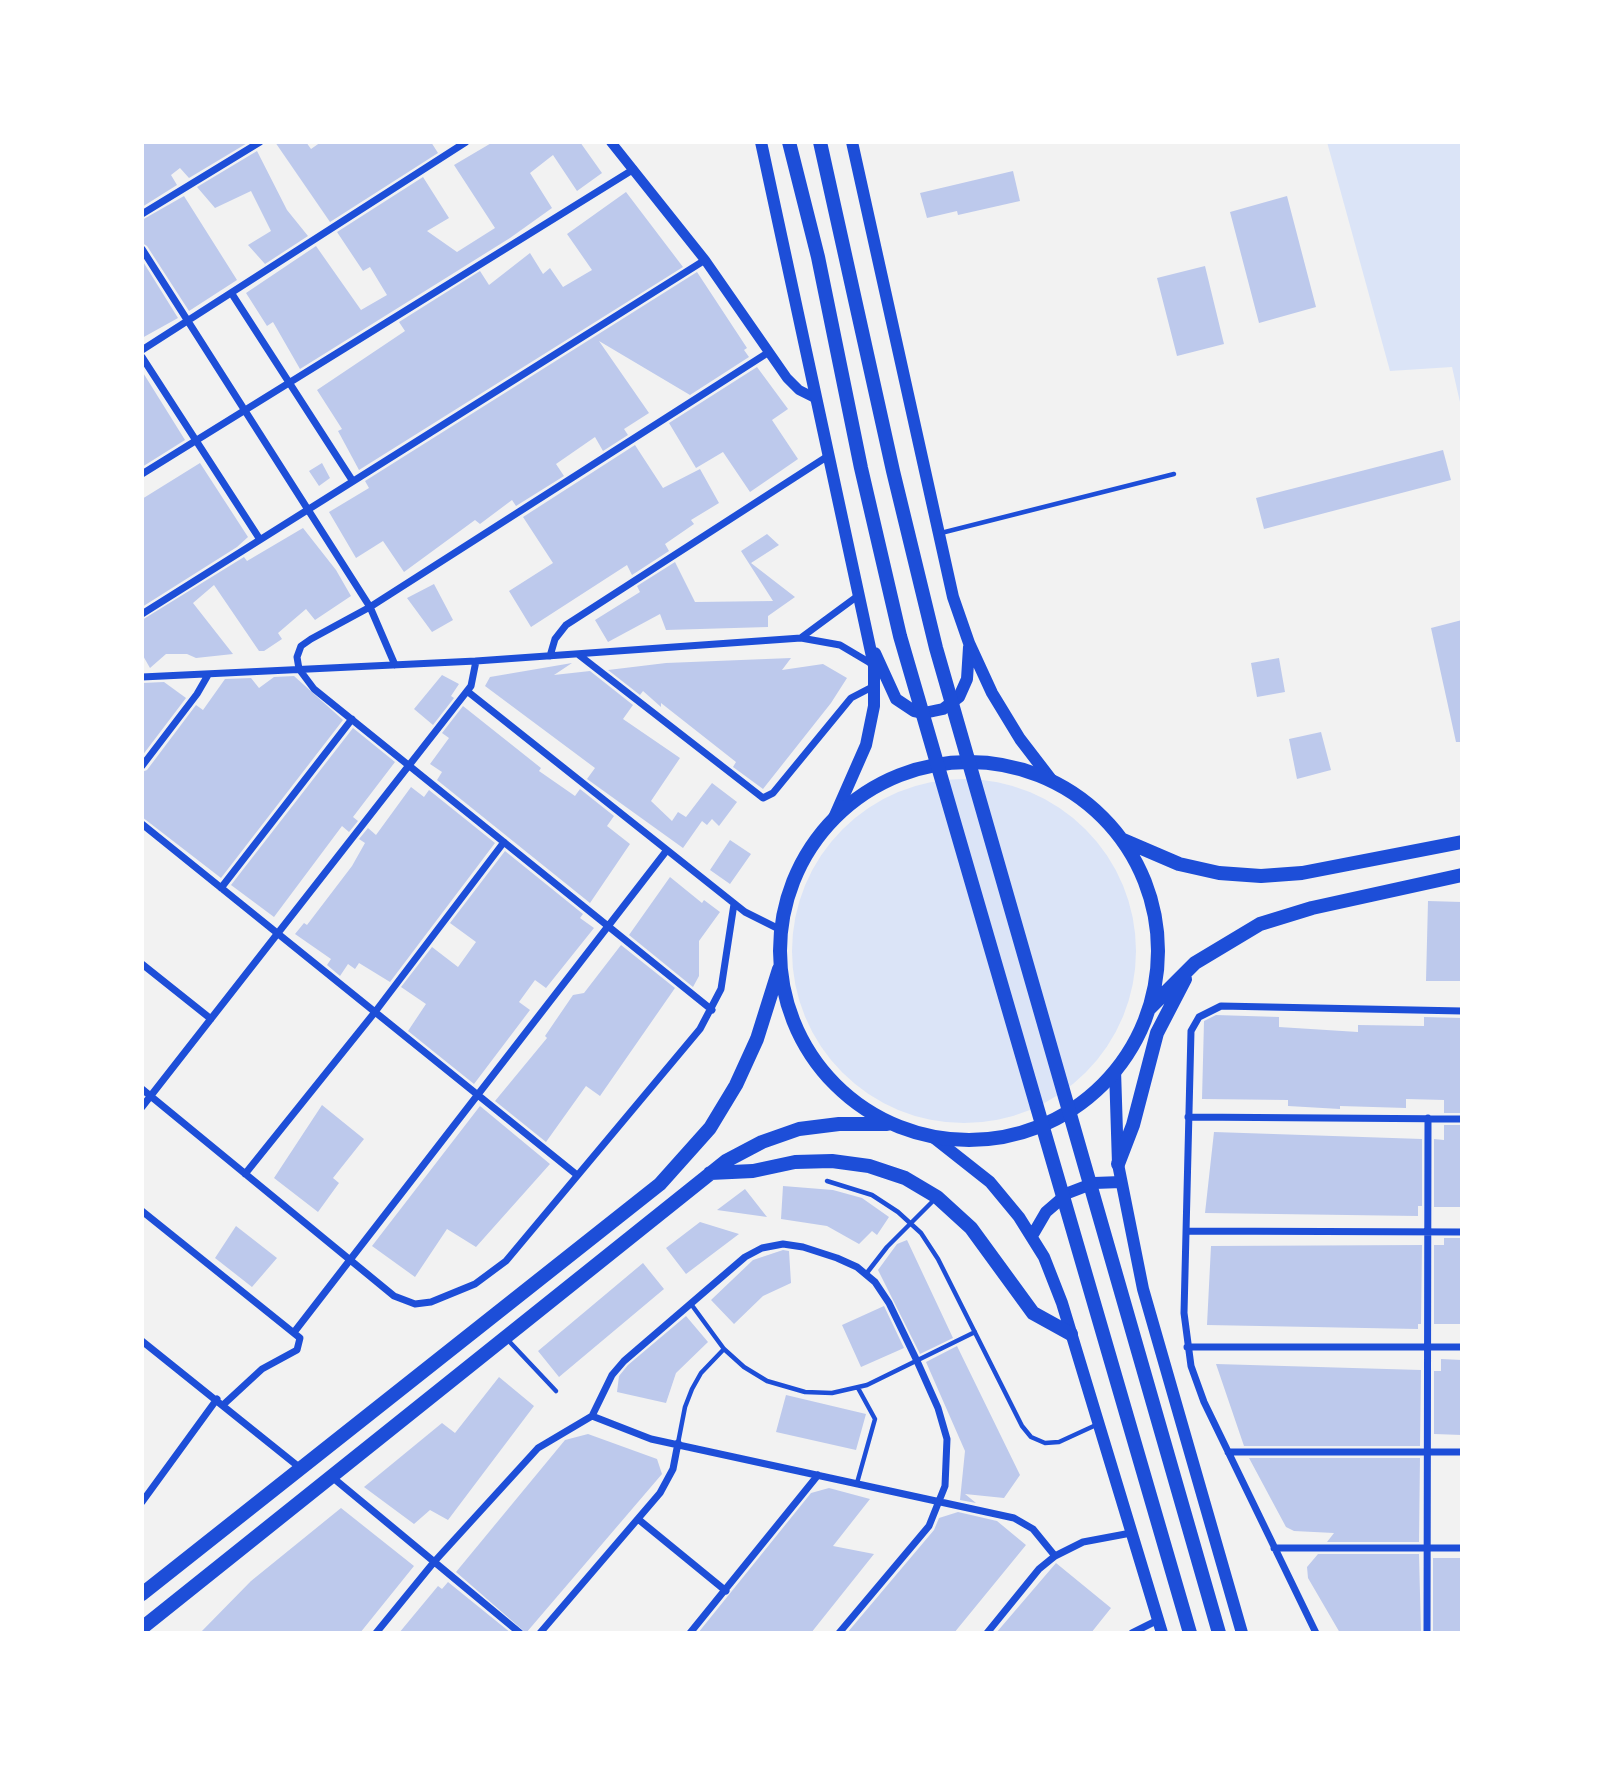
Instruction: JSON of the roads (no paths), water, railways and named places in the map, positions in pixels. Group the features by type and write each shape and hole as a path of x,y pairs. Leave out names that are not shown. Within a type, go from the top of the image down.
{"main road":[{"path":"761,142 874,666 866,745 833,820 798,871 781,930 780,965 789,1009 813,1059 852,1100 890,1124 933,1137 967,1140 1000,1138 1043,1125 1082,1102 1115,1070 1128,1052 1147,1012 1157,967 1155,922 1143,879 1121,840 1091,807 1053,782 1012,767 970,762 916,770 886,782 867,793 833,820"},
{"path":"789,142 818,257 861,468 897,624 1189,1633"},
{"path":"820,142 893,471 929,617 1219,1633"},
{"path":"852,142 953,597 969,643 1006,716 1053,782"},
{"path":"871,646 896,699 914,711 924,713 943,709 959,697 967,679 969,643"},
{"path":"1121,840 1179,864 1219,873 1261,876 1302,873 1462,842"},
{"path":"1147,1012 1195,963 1236,936 1285,915 1462,875"},
{"path":"1118,1164 1133,1125 1157,1033 1195,963"},
{"path":"143,1591 620,1217 678,1166 710,1128 736,1085 757,1039 780,965"},
{"path":"1115,1070 1114,1117 1118,1164 1152,1324 1242,1633"},
{"path":"142,1628 710,1173 753,1147 799,1129 839,1124 890,1124"},
{"path":"933,1137 990,1182 1032,1236 1054,1280 1162,1633"},
{"path":"710,1173 753,1171 814,1161 851,1162 887,1171 937,1197 971,1228 1028,1308 1045,1322 1071,1334"},
{"path":"1032,1236 1046,1212 1068,1193 1094,1183 1121,1182"}],"street":[{"path":"142,214 260,142"},
{"path":"142,350 466,142"},
{"path":"611,142 705,260 792,385 815,398"},
{"path":"142,474 634,169"},
{"path":"142,249 370,607 396,665"},
{"path":"142,614 705,260"},
{"path":"233,294 352,480"},
{"path":"712,1010 314,689 299,669 298,651 306,642 370,607 769,352"},
{"path":"142,356 259,538"},
{"path":"550,656 555,639 566,625 828,456"},
{"path":"801,638 859,595"},
{"path":"142,677 476,661 801,638 840,645 874,666"},
{"path":"578,654 763,798 773,793 851,698 874,686"},
{"path":"142,1107 467,691 474,680 476,661"},
{"path":"142,766 197,694 208,675"},
{"path":"467,691 734,904 756,919 781,930"},
{"path":"221,888 352,719"},
{"path":"142,824 577,1175"},
{"path":"245,1174 375,1012 504,842"},
{"path":"295,1331 667,850"},
{"path":"142,1089 401,1300 415,1304 430,1302 475,1284 496,1270 712,1010 723,978 734,904"},
{"path":"142,964 211,1019"},
{"path":"1317,1633 1274,1549 1197,1384 1187,1347 1186,1231 1191,1031 1199,1017 1213,1008 1462,1011"},
{"path":"1188,1117 1462,1119"},
{"path":"1427,1633 1429,1118"},
{"path":"142,1211 295,1331 301,1342 297,1350 255,1374 223,1405"},
{"path":"1186,1231 1462,1232"},
{"path":"376,1633 434,1562 538,1448 592,1416 617,1368 745,1257 772,1245 803,1247 847,1262 866,1274 889,1303 938,1408 947,1438 947,1470 941,1501 922,1537 839,1633"},
{"path":"142,1341 299,1467"},
{"path":"1187,1347 1462,1347"},
{"path":"142,1502 216,1399"},
{"path":"592,1416 631,1433 1002,1514 1024,1522 1042,1537 1055,1556"},
{"path":"540,1633 638,1520 667,1481 678,1443"},
{"path":"1228,1452 1462,1452"},
{"path":"690,1633 818,1475"},
{"path":"332,1477 520,1633"},
{"path":"638,1520 726,1591"},
{"path":"987,1633 1039,1569 1055,1556 1083,1542 1131,1533"},
{"path":"1274,1549 1462,1548"},
{"path":"1132,1633 1158,1620"}],"lane":[{"path":"938,534 1174,474"},
{"path":"827,1181 872,1195 910,1222 934,1253 1022,1426 1031,1437 1045,1443 1059,1442 1098,1423"},
{"path":"866,1274 910,1222 937,1197"},
{"path":"691,1304 724,1349 755,1374 792,1390 819,1393 858,1388 975,1332"},
{"path":"506,1338 556,1391"},
{"path":"678,1443 682,1416 692,1389 701,1373 724,1349"},
{"path":"857,1483 875,1419 858,1388"}]}
